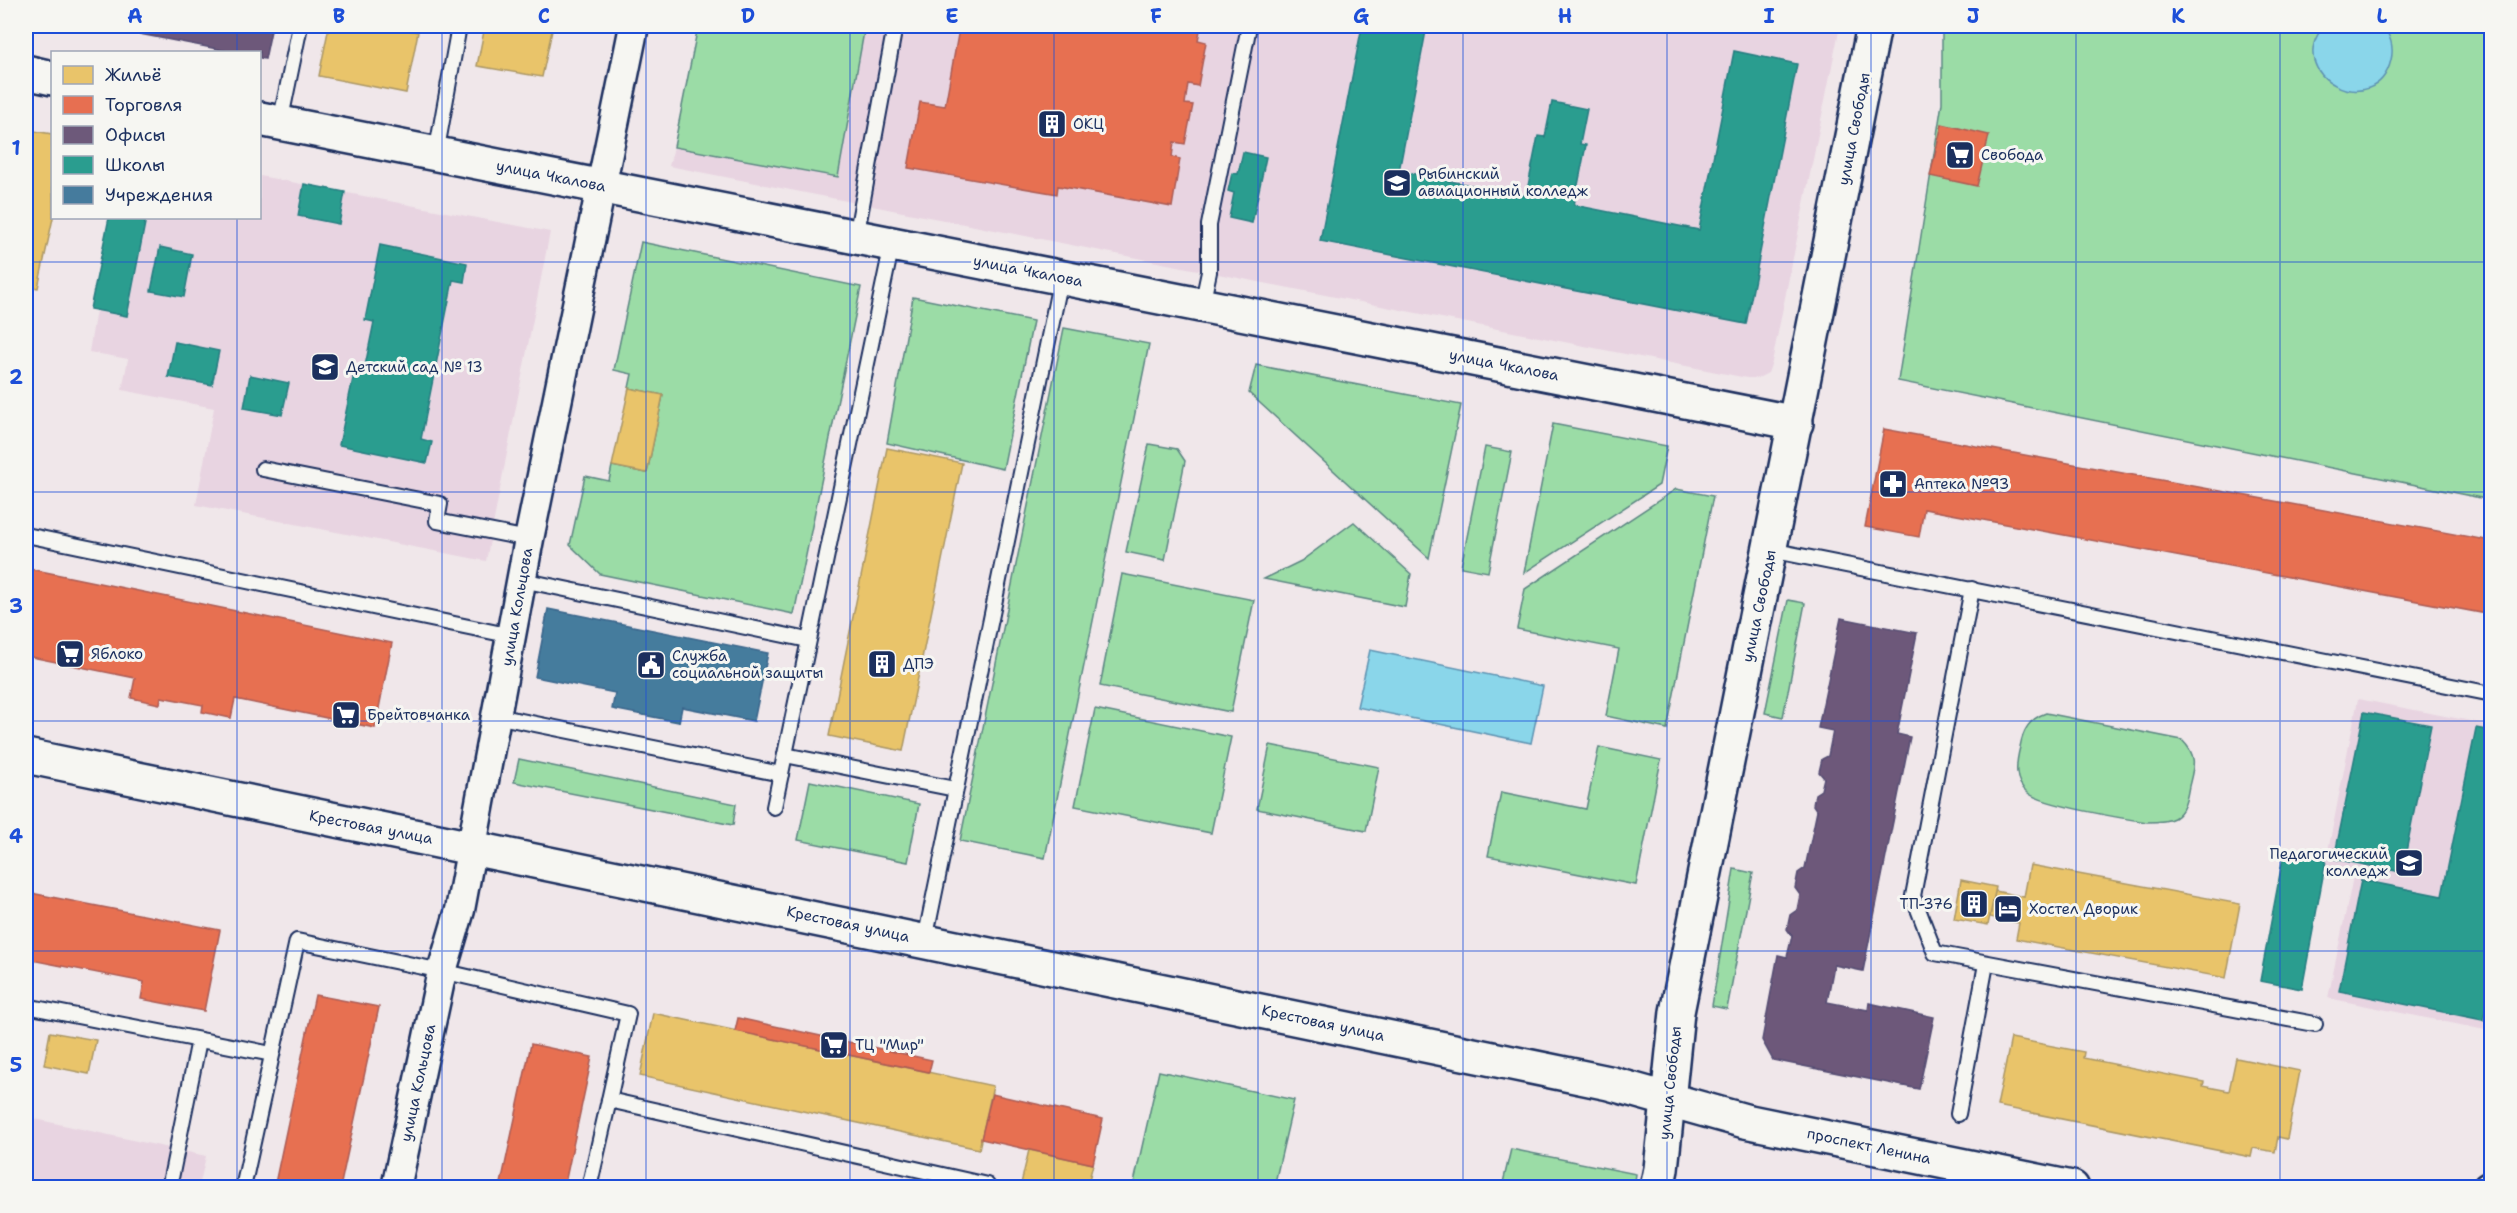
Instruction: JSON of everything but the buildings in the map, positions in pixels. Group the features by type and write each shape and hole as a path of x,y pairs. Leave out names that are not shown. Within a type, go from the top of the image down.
{"street":[{"name":"улица Кольцова","path":"396,1188 442,971 460,910 529,539 634,26"},
{"name":"улица Свободы","path":"1657,1188 1677,1012 1874,26"},
{"path":"26,72 51,78"},
{"name":"улица Чкалова","path":"270,121 1796,423"},
{"name":"Крестовая улица","path":"26,756 472,846 1609,1083 1668,1099"},
{"name":"проспект Ленина","path":"1668,1099 1745,1121 2072,1188"},
{"path":"2487,1188 2492,1185"}],"lane":[{"path":"270,121 300,26"},
{"path":"436,154 459,26"},
{"path":"856,237 895,26"},
{"path":"1202,305 1209,272 1209,225 1249,26"},
{"path":"774,807 892,244"},
{"path":"924,940 1061,278"},
{"path":"263,469 440,504 436,520 529,539"},
{"path":"26,536 512,636"},
{"path":"1771,550 2492,694"},
{"path":"522,580 808,640"},
{"path":"1972,589 1913,896 1935,953 2315,1024"},
{"path":"496,716 781,774"},
{"path":"785,755 956,789"},
{"path":"243,1188 297,941 442,971 628,1014 589,1188"},
{"path":"1958,1114 1986,964"},
{"path":"26,1006 272,1054"},
{"path":"170,1188 199,1040"},
{"path":"609,1100 987,1185 986,1188"}],"shaded area":[{"path":"865,26 1840,26 1772,362 1768,373 1758,378 1747,378 669,166 674,147 838,177"},
{"name":"Детский сад № 13","path":"261,176 550,232 486,561 196,505 214,408 122,390 128,359 89,352 96,310 127,316 146,219 261,219"},
{"name":"Педагогический колледж","path":"2358,699 2491,725 2490,1031 2328,998 2354,872 2325,866"},
{"path":"26,1117 206,1156 199,1187 26,1188"}],"green space":[{"path":"698,26 865,26 838,177 674,147"},
{"path":"1942,26 2491,26 2491,500 1898,381 1942,103"},
{"path":"641,242 861,287 794,614 600,574 570,545 585,476 609,481 612,466 647,473 663,395 629,388 632,374 614,370"},
{"path":"913,297 1033,321 1003,469 887,443"},
{"path":"1064,328 1149,344 1045,858 960,841"},
{"path":"1256,365 1461,405 1429,558 1249,393"},
{"path":"1553,424 1667,446 1659,485 1524,573"},
{"path":"1149,444 1177,449 1185,461 1165,560 1126,552"},
{"path":"1485,447 1512,452 1488,572 1461,567"},
{"path":"1676,489 1713,496 1667,729 1606,716 1619,649 1517,629 1525,589"},
{"path":"1354,522 1411,574 1405,607 1264,579 1301,561"},
{"path":"1122,574 1254,600 1231,712 1100,686"},
{"path":"1788,600 1805,603 1783,717 1765,713"},
{"path":"1095,709 1231,737 1211,833 1075,806"},
{"path":"2046,713 2182,740 2191,751 2193,762 2186,799 2181,812 2168,820 2147,822 2066,807 2036,798 2028,793 2020,783 2017,771 2021,741 2031,722"},
{"path":"1270,745 1379,767 1366,831 1257,809"},
{"path":"1599,747 1661,760 1636,885 1488,856 1501,792 1586,809"},
{"path":"519,759 736,804 733,825 514,782"},
{"path":"810,781 919,804 908,862 798,840"},
{"path":"1734,869 1753,873 1727,1009 1712,1006"},
{"path":"1159,1071 1294,1100 1274,1187 1133,1187"},
{"path":"1511,1149 1636,1174 1634,1187 1502,1187"}],"water":[{"path":"2324,26 2382,26 2390,38 2392,51 2391,60 2382,79 2368,88 2352,90 2336,85 2322,75 2314,61 2314,44"},
{"path":"1370,650 1543,686 1531,743 1357,707"}],"place":[{"name":"ОКЦ","path":"1052,124"},
{"name":"Свобода","path":"1960,155"},
{"name":"Рыбинский авиационный колледж","path":"1397,183"},
{"name":"Детский сад № 13","path":"325,367"},
{"name":"Аптека №93","path":"1893,484"},
{"name":"Яблоко","path":"70,654"},
{"name":"ДПЭ","path":"882,664"},
{"name":"Служба социальной защиты","path":"651,665"},
{"name":"Брейтовчанка","path":"346,715"},
{"name":"Педагогический колледж","path":"2409,863"},
{"name":"ТП-376","path":"1974,904"},
{"name":"Хостел Дворик","path":"2008,909"},
{"name":"ТЦ \"Мир\"","path":"834,1045"}]}
